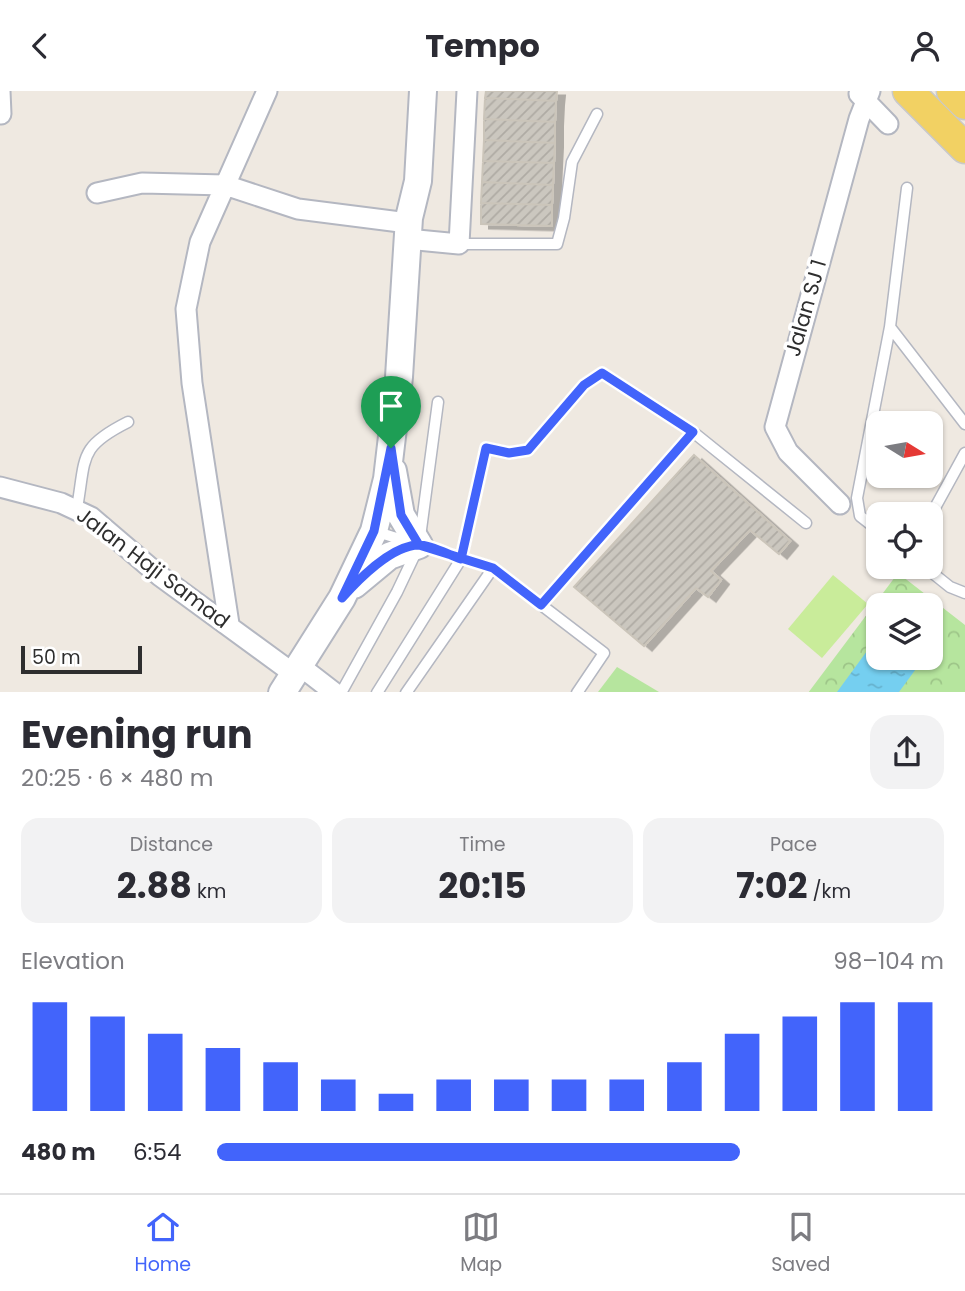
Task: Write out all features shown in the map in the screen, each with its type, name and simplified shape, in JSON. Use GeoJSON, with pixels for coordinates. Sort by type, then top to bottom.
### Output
{"type":"FeatureCollection","features":[{"type":"Feature","properties":{"kind":"main road"},"geometry":{"type":"LineString","coordinates":[[407,91],[401,181],[408,227]]}},
{"type":"Feature","properties":{"kind":"main road"},"geometry":{"type":"LineString","coordinates":[[292,678],[342,598],[374,531],[391,448],[399,377],[408,227],[418,181],[423,91]]}},
{"type":"Feature","properties":{"kind":"main road"},"geometry":{"type":"LineString","coordinates":[[908,91],[965,148]]}},
{"type":"Feature","properties":{"kind":"main road"},"geometry":{"type":"LineString","coordinates":[[952,91],[965,104]]}},
{"type":"Feature","properties":{"kind":"main road"},"geometry":{"type":"LineString","coordinates":[[342,598],[389,556],[419,545],[401,515],[391,448]]}},
{"type":"Feature","properties":{"kind":"street"},"geometry":{"type":"LineString","coordinates":[[0,91],[1,114]]}},
{"type":"Feature","properties":{"kind":"street"},"geometry":{"type":"LineString","coordinates":[[229,624],[192,383],[186,319],[190,281],[200,242],[267,91]]}},
{"type":"Feature","properties":{"kind":"street"},"geometry":{"type":"LineString","coordinates":[[97,193],[142,183],[225,185],[298,209],[408,227],[459,244],[467,91]]}},
{"type":"Feature","properties":{"kind":"street"},"geometry":{"type":"LineString","coordinates":[[866,93],[888,124]]}},
{"type":"Feature","properties":{"kind":"street","name":"Jalan SJ 1"},"geometry":{"type":"LineString","coordinates":[[840,504],[788,453],[775,427],[866,93]]}},
{"type":"Feature","properties":{"kind":"street","name":"Jalan Haji Samad"},"geometry":{"type":"LineString","coordinates":[[0,487],[77,508],[160,576],[229,624],[292,678],[335,692]]}},
{"type":"Feature","properties":{"kind":"lane"},"geometry":{"type":"LineString","coordinates":[[459,244],[557,244],[565,218],[572,162],[597,114]]}},
{"type":"Feature","properties":{"kind":"lane"},"geometry":{"type":"LineString","coordinates":[[866,521],[860,516],[857,498],[890,327],[907,188]]}},
{"type":"Feature","properties":{"kind":"lane"},"geometry":{"type":"LineString","coordinates":[[890,327],[965,424]]}},
{"type":"Feature","properties":{"kind":"lane"},"geometry":{"type":"LineString","coordinates":[[377,692],[461,559],[486,448],[509,453],[528,450],[584,385],[602,373],[693,432],[807,523]]}},
{"type":"Feature","properties":{"kind":"lane"},"geometry":{"type":"LineString","coordinates":[[341,692],[397,592],[419,545],[438,402]]}},
{"type":"Feature","properties":{"kind":"lane"},"geometry":{"type":"LineString","coordinates":[[77,508],[91,444],[101,435],[128,422]]}},
{"type":"Feature","properties":{"kind":"lane"},"geometry":{"type":"LineString","coordinates":[[541,605],[693,432]]}},
{"type":"Feature","properties":{"kind":"lane"},"geometry":{"type":"LineString","coordinates":[[938,502],[965,453]]}},
{"type":"Feature","properties":{"kind":"lane"},"geometry":{"type":"LineString","coordinates":[[374,531],[493,568],[604,653],[577,692]]}},
{"type":"Feature","properties":{"kind":"lane"},"geometry":{"type":"LineString","coordinates":[[406,692],[493,568]]}},
{"type":"Feature","properties":{"kind":"lane"},"geometry":{"type":"LineString","coordinates":[[940,579],[965,593]]}},
{"type":"Feature","properties":{"kind":"green space"},"geometry":{"type":"Polygon","coordinates":[[[833,575],[866,602],[866,606],[822,658],[788,629],[833,575]]]}},
{"type":"Feature","properties":{"kind":"green space"},"geometry":{"type":"Polygon","coordinates":[[[894,579],[906,579],[924,593],[883,593],[894,579]]]}},
{"type":"Feature","properties":{"kind":"green space"},"geometry":{"type":"Polygon","coordinates":[[[943,608],[965,625],[965,692],[809,692],[866,616],[866,670],[943,670],[943,608]]]}},
{"type":"Feature","properties":{"kind":"green space"},"geometry":{"type":"Polygon","coordinates":[[[617,667],[659,692],[598,692],[617,667]]]}},
{"type":"Feature","properties":{"kind":"water"},"geometry":{"type":"Polygon","coordinates":[[[866,652],[866,670],[915,670],[899,692],[837,692],[866,652]]]}},
{"type":"Feature","properties":{"kind":"building"},"geometry":{"type":"Polygon","coordinates":[[[486,91],[557,91],[556,101],[485,98],[486,91]]]}},
{"type":"Feature","properties":{"kind":"building"},"geometry":{"type":"Polygon","coordinates":[[[485,98],[556,101],[555,122],[484,119],[485,98]]]}},
{"type":"Feature","properties":{"kind":"building"},"geometry":{"type":"Polygon","coordinates":[[[484,119],[555,122],[555,143],[484,140],[484,119]]]}},
{"type":"Feature","properties":{"kind":"building"},"geometry":{"type":"Polygon","coordinates":[[[484,140],[555,143],[554,163],[483,161],[484,140]]]}},
{"type":"Feature","properties":{"kind":"building"},"geometry":{"type":"Polygon","coordinates":[[[483,161],[554,163],[553,185],[482,182],[483,161]]]}},
{"type":"Feature","properties":{"kind":"building"},"geometry":{"type":"Polygon","coordinates":[[[482,182],[553,185],[552,205],[481,203],[482,182]]]}},
{"type":"Feature","properties":{"kind":"building"},"geometry":{"type":"Polygon","coordinates":[[[481,203],[552,205],[552,226],[481,224],[481,203]]]}},
{"type":"Feature","properties":{"kind":"building"},"geometry":{"type":"Polygon","coordinates":[[[694,455],[790,541],[779,554],[750,530],[711,571],[721,580],[708,597],[696,588],[644,646],[574,587],[694,455]]]}},
{"type":"Feature","properties":{"kind":"route"},"geometry":{"type":"LineString","coordinates":[[391,448],[387,479],[374,531],[342,598],[374,567],[402,550],[419,545],[461,559],[486,448],[509,453],[528,450],[584,385],[602,373],[693,432],[541,605],[493,568],[461,559],[419,545],[401,515],[391,448]]}}]}
